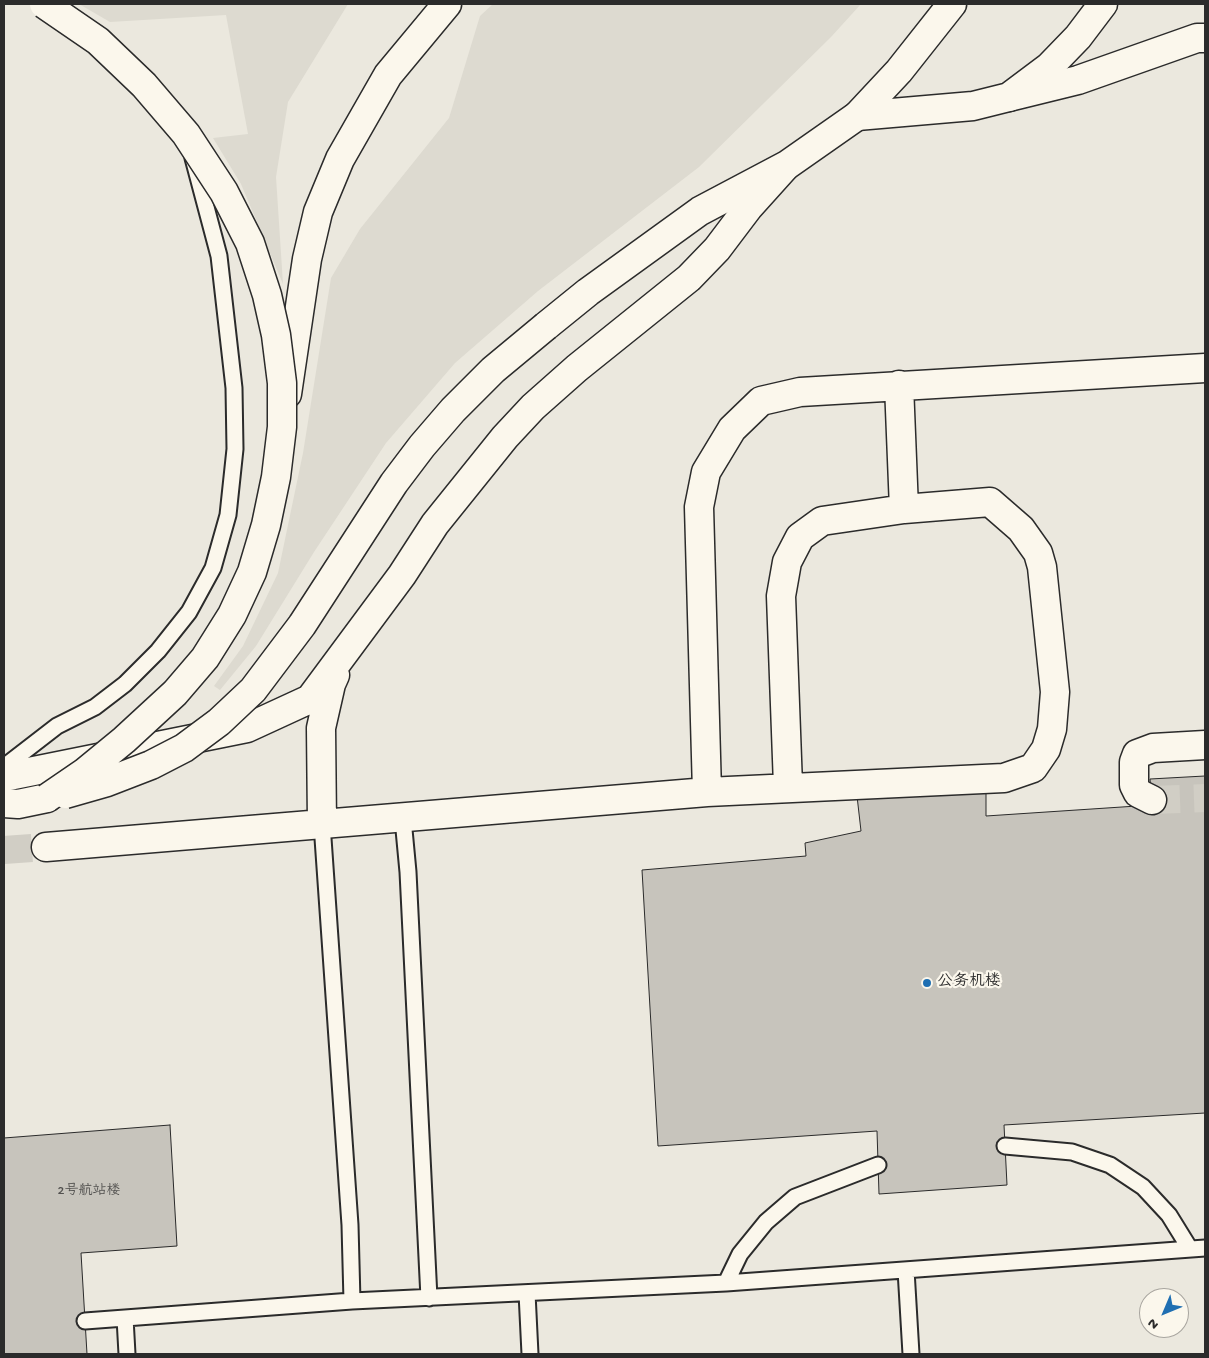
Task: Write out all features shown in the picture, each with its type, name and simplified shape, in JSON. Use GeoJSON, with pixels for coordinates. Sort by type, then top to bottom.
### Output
{"type":"FeatureCollection","features":[{"type":"Feature","properties":{"kind":"street"},"geometry":{"type":"LineString","coordinates":[[44,4],[98,42],[144,85],[186,134],[224,192],[250,243],[267,295],[276,335],[282,383],[282,427]]}},
{"type":"Feature","properties":{"kind":"street"},"geometry":{"type":"LineString","coordinates":[[46,798],[85,772],[124,740],[175,693],[209,651],[232,614],[252,572],[266,525],[276,477],[307,259],[318,212],[340,159],[388,75],[447,4]]}},
{"type":"Feature","properties":{"kind":"street"},"geometry":{"type":"LineString","coordinates":[[8,806],[107,782],[150,766],[184,748],[219,722],[253,690],[302,625],[394,483],[422,446],[453,410],[493,370],[588,292],[700,211],[787,165],[857,116],[899,71],[952,4]]}},
{"type":"Feature","properties":{"kind":"street"},"geometry":{"type":"LineString","coordinates":[[1009,97],[1049,67],[1078,37],[1103,4]]}},
{"type":"Feature","properties":{"kind":"street"},"geometry":{"type":"LineString","coordinates":[[857,116],[973,106],[1078,80],[1197,38],[1205,38]]}},
{"type":"Feature","properties":{"kind":"street"},"geometry":{"type":"LineString","coordinates":[[4,777],[247,728],[310,699],[347,652],[402,575],[435,524],[505,437],[533,407],[577,368],[689,278],[717,249],[748,208],[787,165]]}},
{"type":"Feature","properties":{"kind":"street"},"geometry":{"type":"LineString","coordinates":[[707,792],[699,507],[706,472],[732,429],[761,401],[800,392],[1205,368]]}},
{"type":"Feature","properties":{"kind":"street"},"geometry":{"type":"LineString","coordinates":[[899,385],[904,509]]}},
{"type":"Feature","properties":{"kind":"street"},"geometry":{"type":"LineString","coordinates":[[46,847],[788,786],[1004,778],[1033,768],[1046,749],[1052,729],[1054,692],[1042,567],[1038,553],[1021,529],[990,502],[904,509],[822,521],[800,538],[787,562],[781,596],[788,786]]}},
{"type":"Feature","properties":{"kind":"street"},"geometry":{"type":"LineString","coordinates":[[322,824],[321,728],[331,684],[347,652]]}},
{"type":"Feature","properties":{"kind":"street"},"geometry":{"type":"LineString","coordinates":[[1152,800],[1138,793],[1134,785],[1134,762],[1137,754],[1153,748],[1205,745]]}},
{"type":"Feature","properties":{"kind":"lane"},"geometry":{"type":"LineString","coordinates":[[4,767],[57,726],[95,707],[126,684],[158,651],[189,612],[213,568],[228,515],[235,450],[234,388],[228,319],[219,256],[186,134]]}},
{"type":"Feature","properties":{"kind":"lane"},"geometry":{"type":"LineString","coordinates":[[403,819],[408,872],[429,1298]]}},
{"type":"Feature","properties":{"kind":"lane"},"geometry":{"type":"LineString","coordinates":[[322,824],[350,1225],[352,1301]]}},
{"type":"Feature","properties":{"kind":"lane"},"geometry":{"type":"LineString","coordinates":[[1005,1146],[1072,1152],[1110,1165],[1143,1186],[1198,1249]]}},
{"type":"Feature","properties":{"kind":"lane"},"geometry":{"type":"LineString","coordinates":[[726,1283],[740,1254],[766,1222],[795,1197],[878,1165]]}},
{"type":"Feature","properties":{"kind":"lane"},"geometry":{"type":"LineString","coordinates":[[85,1321],[352,1301],[726,1283],[1198,1249]]}},
{"type":"Feature","properties":{"kind":"lane"},"geometry":{"type":"LineString","coordinates":[[906,1270],[911,1354]]}},
{"type":"Feature","properties":{"kind":"lane"},"geometry":{"type":"LineString","coordinates":[[527,1293],[530,1354]]}},
{"type":"Feature","properties":{"kind":"lane"},"geometry":{"type":"LineString","coordinates":[[125,1318],[127,1354]]}},
{"type":"Feature","properties":{"kind":"shaded area"},"geometry":{"type":"Polygon","coordinates":[[[4,4],[1205,4],[1205,1354],[4,1354],[4,4]]]}},
{"type":"Feature","properties":{"kind":"shaded area"},"geometry":{"type":"Polygon","coordinates":[[[79,4],[348,4],[288,102],[276,177],[283,284],[241,184],[213,138],[248,134],[226,15],[110,22],[79,4]]]}},
{"type":"Feature","properties":{"kind":"shaded area"},"geometry":{"type":"Polygon","coordinates":[[[493,4],[861,4],[831,37],[699,167],[538,291],[455,363],[386,443],[314,552],[256,646],[220,690],[214,686],[243,646],[278,573],[303,453],[331,278],[360,229],[449,118],[480,16],[493,4]]]}},
{"type":"Feature","properties":{"kind":"building","name":"公务机楼"},"geometry":{"type":"Polygon","coordinates":[[[1205,776],[1205,1113],[1004,1125],[1007,1185],[879,1194],[877,1131],[658,1146],[642,870],[806,856],[805,843],[861,831],[857,796],[986,789],[986,816],[1152,805],[1150,779],[1205,776]]]}},
{"type":"Feature","properties":{"kind":"building"},"geometry":{"type":"Polygon","coordinates":[[[46,847],[4,851],[4,848],[46,847]]]}},
{"type":"Feature","properties":{"kind":"building"},"geometry":{"type":"Polygon","coordinates":[[[170,1125],[177,1246],[81,1253],[87,1354],[4,1354],[4,1138],[170,1125]]]}},
{"type":"Feature","properties":{"kind":"tunnel"},"geometry":{"type":"LineString","coordinates":[[1152,800],[1205,798]]}},
{"type":"Feature","properties":{"kind":"tunnel"},"geometry":{"type":"LineString","coordinates":[[4,850],[46,847]]}},
{"type":"Feature","properties":{"kind":"place","name":"公务机楼"},"geometry":{"type":"Point","coordinates":[927,983]}}]}
